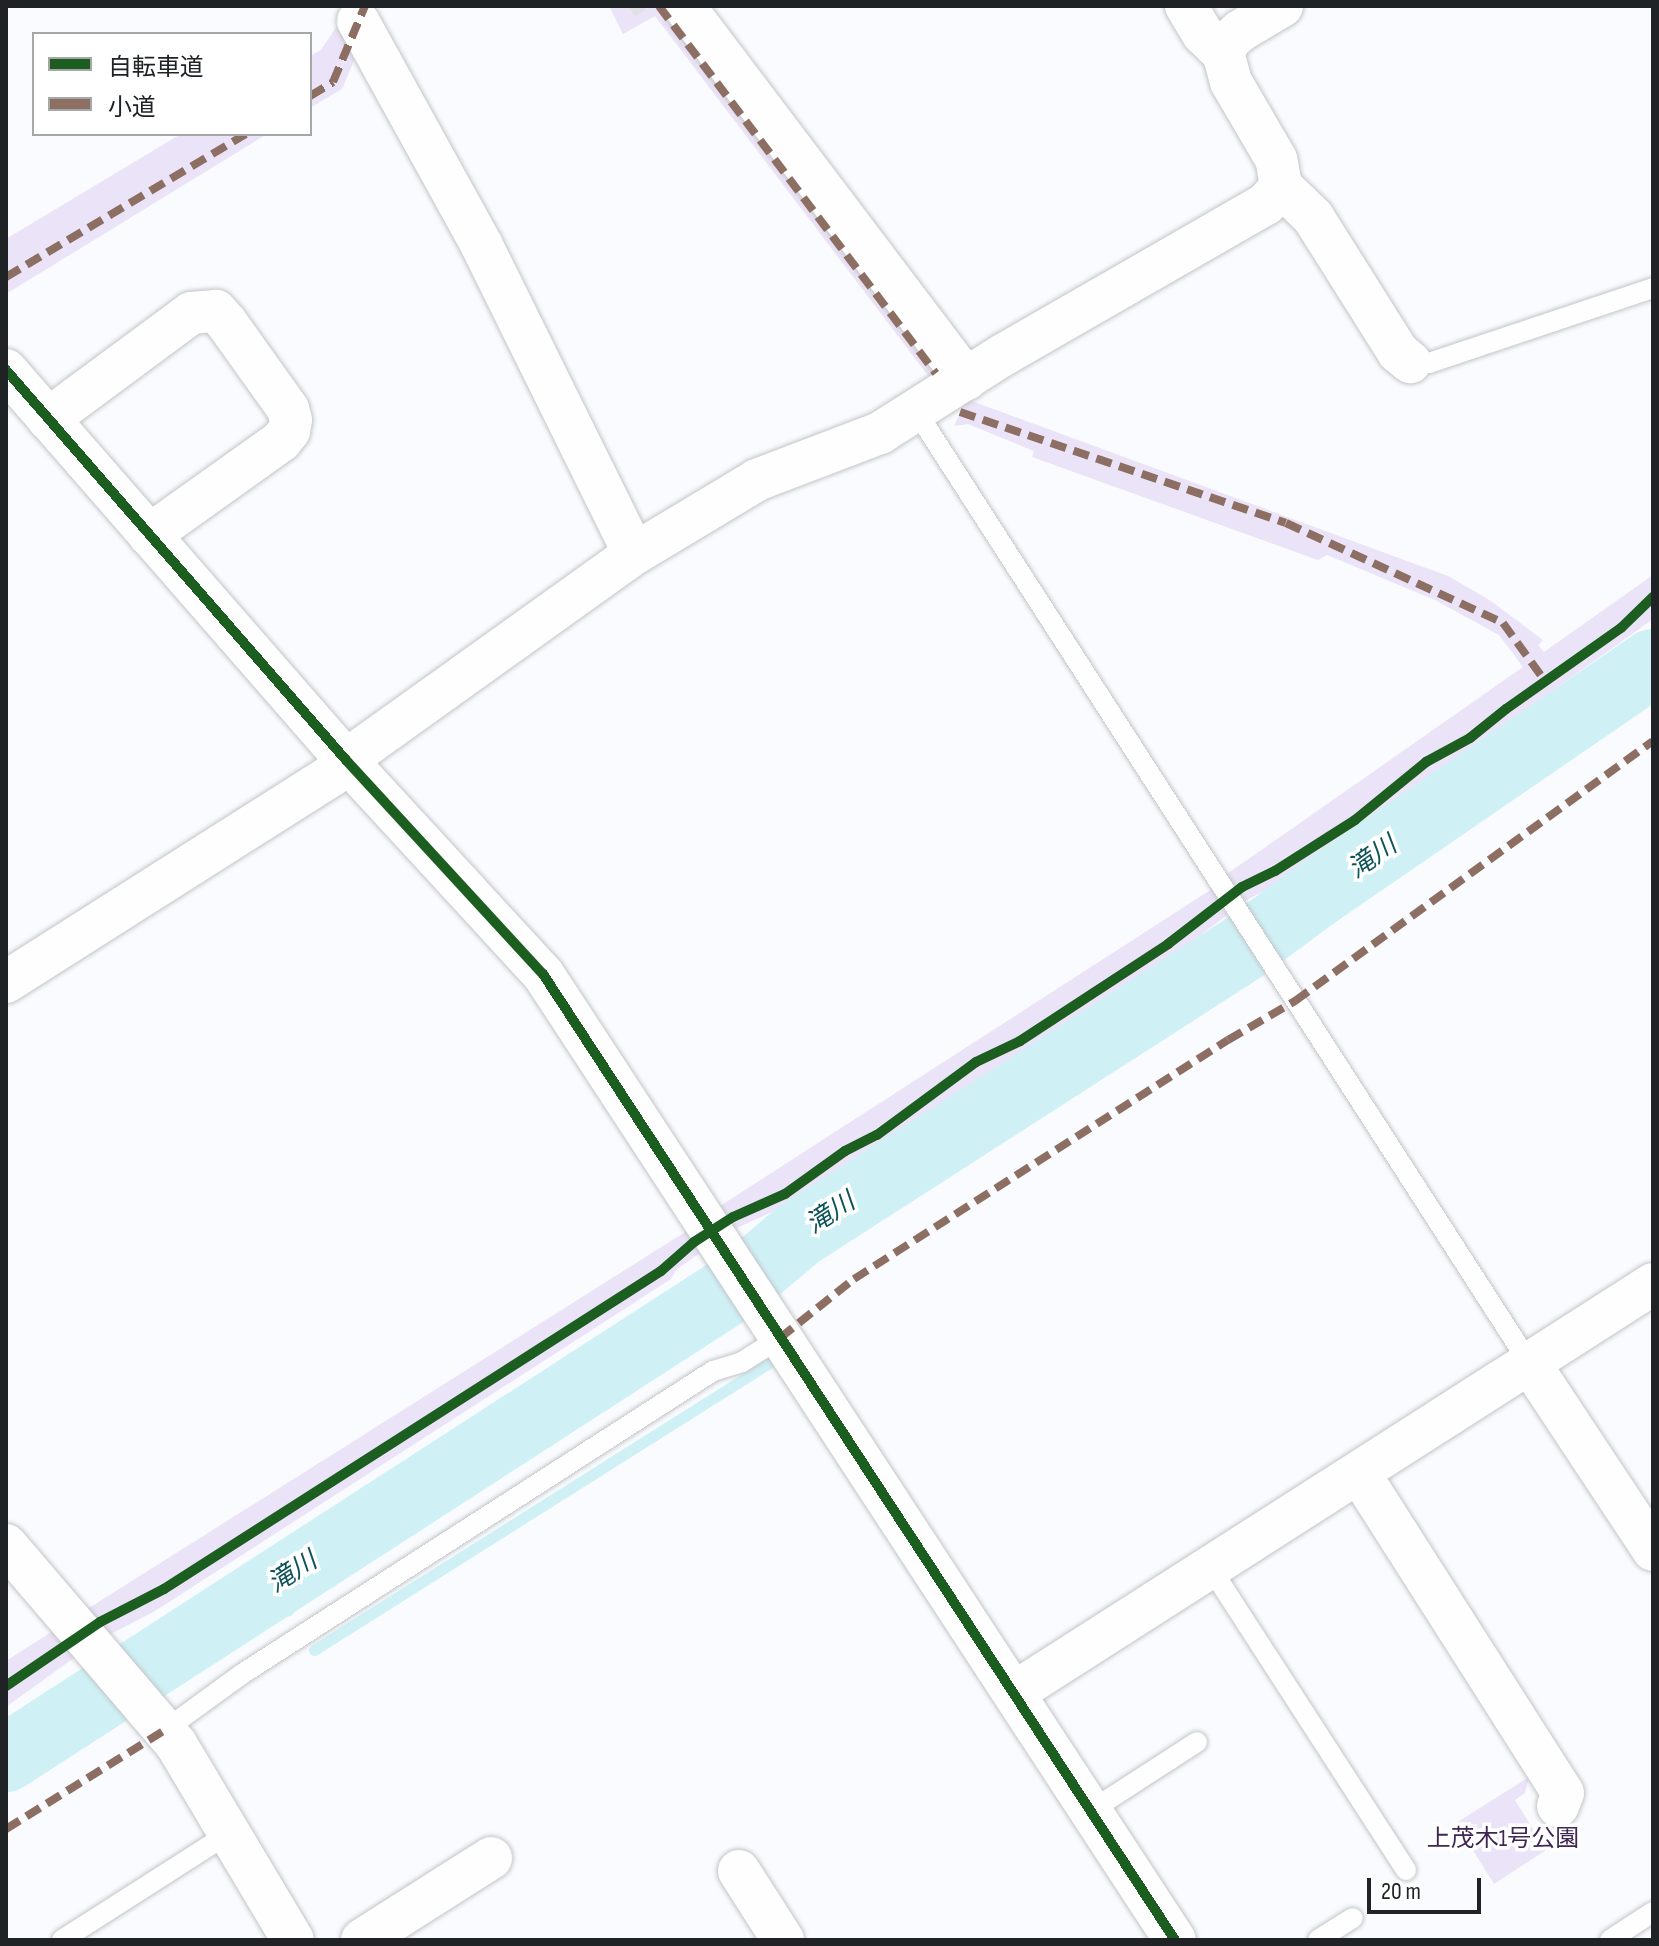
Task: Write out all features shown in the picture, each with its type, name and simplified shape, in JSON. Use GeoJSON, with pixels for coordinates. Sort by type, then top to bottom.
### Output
{"type":"FeatureCollection","features":[{"type":"Feature","properties":{"kind":"street"},"geometry":{"type":"LineString","coordinates":[[684,6],[966,379]]}},
{"type":"Feature","properties":{"kind":"street"},"geometry":{"type":"LineString","coordinates":[[1186,6],[1203,34],[1223,53],[1231,82],[1276,159],[1281,186],[1313,217],[1398,352],[1410,362]]}},
{"type":"Feature","properties":{"kind":"street"},"geometry":{"type":"LineString","coordinates":[[1223,53],[1230,40],[1240,31],[1282,6]]}},
{"type":"Feature","properties":{"kind":"street"},"geometry":{"type":"LineString","coordinates":[[358,21],[482,246],[634,554]]}},
{"type":"Feature","properties":{"kind":"street"},"geometry":{"type":"LineString","coordinates":[[6,982],[331,776],[346,760],[634,554],[757,480],[880,433],[966,379],[1266,204],[1281,186]]}},
{"type":"Feature","properties":{"kind":"street"},"geometry":{"type":"LineString","coordinates":[[48,419],[191,313],[216,311],[226,322],[288,409],[291,420],[289,431],[281,441],[149,535]]}},
{"type":"Feature","properties":{"kind":"street"},"geometry":{"type":"LineString","coordinates":[[6,370],[346,760],[543,974],[1175,1940]]}},
{"type":"Feature","properties":{"kind":"street"},"geometry":{"type":"LineString","coordinates":[[1015,1692],[1653,1284]]}},
{"type":"Feature","properties":{"kind":"street"},"geometry":{"type":"LineString","coordinates":[[1530,1364],[1653,1550]]}},
{"type":"Feature","properties":{"kind":"street"},"geometry":{"type":"LineString","coordinates":[[1359,1473],[1563,1793],[1558,1806]]}},
{"type":"Feature","properties":{"kind":"street"},"geometry":{"type":"LineString","coordinates":[[6,1545],[160,1724],[293,1940]]}},
{"type":"Feature","properties":{"kind":"street"},"geometry":{"type":"LineString","coordinates":[[362,1940],[491,1858]]}},
{"type":"Feature","properties":{"kind":"street"},"geometry":{"type":"LineString","coordinates":[[739,1871],[783,1940]]}},
{"type":"Feature","properties":{"kind":"lane"},"geometry":{"type":"LineString","coordinates":[[1410,362],[1429,363],[1653,288]]}},
{"type":"Feature","properties":{"kind":"lane"},"geometry":{"type":"LineString","coordinates":[[916,411],[1530,1364]]}},
{"type":"Feature","properties":{"kind":"lane"},"geometry":{"type":"LineString","coordinates":[[160,1724],[713,1371],[742,1362],[776,1331]]}},
{"type":"Feature","properties":{"kind":"lane"},"geometry":{"type":"LineString","coordinates":[[1210,1567],[1406,1870]]}},
{"type":"Feature","properties":{"kind":"lane"},"geometry":{"type":"LineString","coordinates":[[1092,1810],[1197,1742]]}},
{"type":"Feature","properties":{"kind":"lane"},"geometry":{"type":"LineString","coordinates":[[62,1940],[228,1834]]}},
{"type":"Feature","properties":{"kind":"lane"},"geometry":{"type":"LineString","coordinates":[[1610,1940],[1653,1912]]}},
{"type":"Feature","properties":{"kind":"lane"},"geometry":{"type":"LineString","coordinates":[[1318,1940],[1353,1918]]}},
{"type":"Feature","properties":{"kind":"green space"},"geometry":{"type":"Polygon","coordinates":[[[350,6],[377,6],[342,89],[312,107],[312,55],[321,50],[350,6]]]}},
{"type":"Feature","properties":{"kind":"green space"},"geometry":{"type":"Polygon","coordinates":[[[609,6],[669,6],[944,367],[929,377],[655,16],[623,34],[609,6]]]}},
{"type":"Feature","properties":{"kind":"green space"},"geometry":{"type":"Polygon","coordinates":[[[178,136],[264,136],[6,294],[6,239],[178,136]]]}},
{"type":"Feature","properties":{"kind":"green space"},"geometry":{"type":"Polygon","coordinates":[[[966,399],[1448,576],[1491,601],[1543,640],[1538,645],[1544,652],[1653,575],[1653,619],[1296,874],[1245,901],[1227,874],[1523,667],[1499,635],[1435,600],[1327,555],[1318,560],[1032,457],[1034,451],[968,424],[954,426],[966,399]]]}},
{"type":"Feature","properties":{"kind":"green space"},"geometry":{"type":"Polygon","coordinates":[[[1212,889],[1227,915],[1180,951],[779,1209],[732,1230],[717,1208],[1212,889]]]}},
{"type":"Feature","properties":{"kind":"green space"},"geometry":{"type":"Polygon","coordinates":[[[690,1229],[704,1250],[676,1270],[671,1279],[155,1611],[105,1637],[81,1613],[690,1229]]]}},
{"type":"Feature","properties":{"kind":"green space"},"geometry":{"type":"Polygon","coordinates":[[[59,1627],[82,1652],[6,1707],[6,1661],[59,1627]]]}},
{"type":"Feature","properties":{"kind":"green space","name":"上茂木1号公園"},"geometry":{"type":"Polygon","coordinates":[[[1529,1777],[1525,1793],[1515,1800],[1546,1850],[1494,1884],[1456,1823],[1529,1777]]]}},
{"type":"Feature","properties":{"kind":"building"},"geometry":{"type":"Polygon","coordinates":[[[628,6],[643,6],[646,10],[635,16],[628,6]]]}},
{"type":"Feature","properties":{"kind":"waterway","name":"滝川"},"geometry":{"type":"LineString","coordinates":[[6,1758],[738,1285],[799,1234],[1242,949],[1318,893],[1653,663]]}},
{"type":"Feature","properties":{"kind":"waterway"},"geometry":{"type":"LineString","coordinates":[[314,1650],[769,1363]]}},
{"type":"Feature","properties":{"kind":"waterway"},"geometry":{"type":"LineString","coordinates":[[269,1586],[288,1610]]}},
{"type":"Feature","properties":{"kind":"marked path"},"geometry":{"type":"LineString","coordinates":[[312,95],[333,82],[365,6]]}},
{"type":"Feature","properties":{"kind":"marked path"},"geometry":{"type":"LineString","coordinates":[[659,6],[936,373]]}},
{"type":"Feature","properties":{"kind":"marked path"},"geometry":{"type":"LineString","coordinates":[[6,277],[243,136]]}},
{"type":"Feature","properties":{"kind":"marked path"},"geometry":{"type":"LineString","coordinates":[[960,412],[1286,523],[1503,623],[1545,681]]}},
{"type":"Feature","properties":{"kind":"marked path"},"geometry":{"type":"LineString","coordinates":[[780,1338],[854,1279],[1228,1040],[1295,1001],[1653,741]]}},
{"type":"Feature","properties":{"kind":"marked path"},"geometry":{"type":"LineString","coordinates":[[6,1829],[165,1730]]}},
{"type":"Feature","properties":{"kind":"cycle path"},"geometry":{"type":"LineString","coordinates":[[6,370],[346,760],[543,974],[1175,1940]]}},
{"type":"Feature","properties":{"kind":"cycle path"},"geometry":{"type":"LineString","coordinates":[[6,1686],[100,1622],[164,1589],[661,1271],[694,1242],[733,1217],[785,1194],[845,1151],[877,1135],[976,1062],[1020,1041],[1168,944],[1242,887],[1275,871],[1355,820],[1426,762],[1470,738],[1621,628],[1653,597]]}}]}
